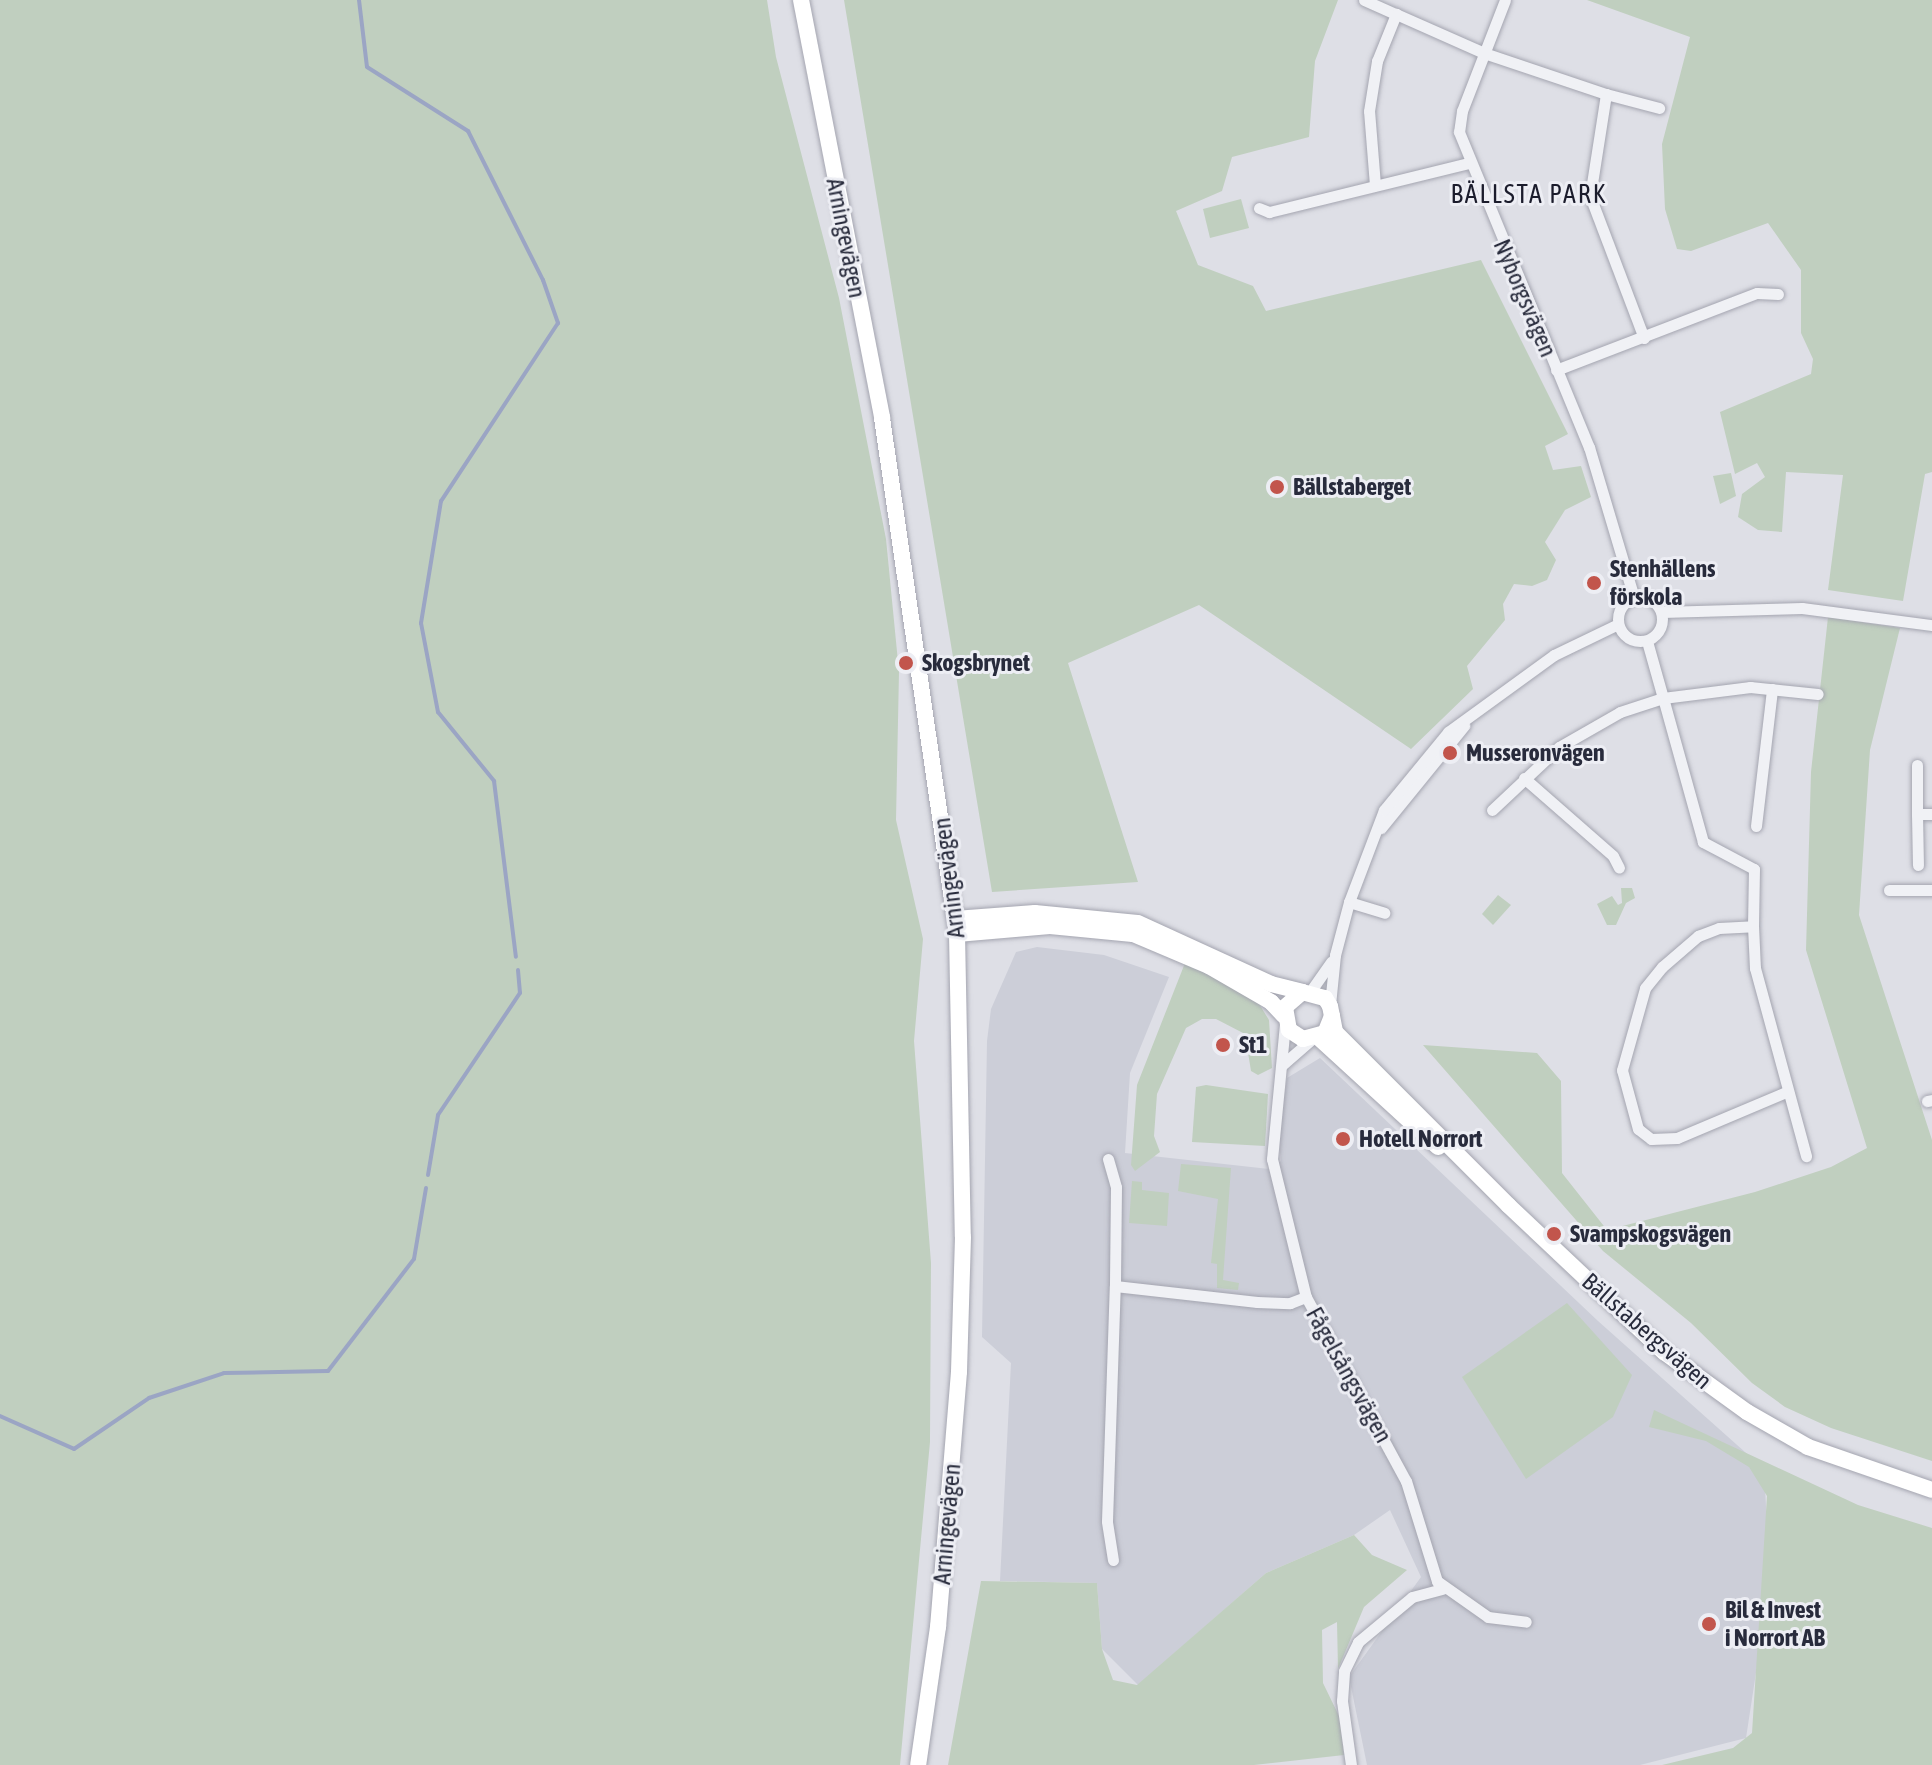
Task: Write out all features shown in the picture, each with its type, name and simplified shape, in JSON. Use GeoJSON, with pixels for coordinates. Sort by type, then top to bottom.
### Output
{"type":"FeatureCollection","features":[{"type":"Feature","properties":{"kind":"main road","name":"Arningevägen"},"geometry":{"type":"LineString","coordinates":[[801,0],[882,418],[956,926],[963,1237],[959,1372],[938,1627],[918,1765]]}},
{"type":"Feature","properties":{"kind":"main road"},"geometry":{"type":"LineString","coordinates":[[956,926],[1094,927],[1170,941],[1271,984],[1306,992],[1331,1011],[1314,1038],[1295,1036],[1271,1002],[1212,960]]}},
{"type":"Feature","properties":{"kind":"main road"},"geometry":{"type":"LineString","coordinates":[[1285,1020],[1289,1000],[1306,992]]}},
{"type":"Feature","properties":{"kind":"main road","name":"Bällstabergsvägen"},"geometry":{"type":"LineString","coordinates":[[1331,1011],[1335,1032],[1509,1206],[1664,1352],[1808,1447],[1932,1490]]}},
{"type":"Feature","properties":{"kind":"main road","name":"Bällstabergsvägen"},"geometry":{"type":"LineString","coordinates":[[1314,1038],[1509,1206]]}},
{"type":"Feature","properties":{"kind":"street"},"geometry":{"type":"LineString","coordinates":[[1364,0],[1484,53],[1606,94],[1659,108]]}},
{"type":"Feature","properties":{"kind":"street","name":"Nyborgsvägen"},"geometry":{"type":"LineString","coordinates":[[1505,0],[1460,122],[1468,163],[1599,474],[1634,598]]}},
{"type":"Feature","properties":{"kind":"street"},"geometry":{"type":"LineString","coordinates":[[1375,185],[1369,111],[1377,61],[1396,14]]}},
{"type":"Feature","properties":{"kind":"street"},"geometry":{"type":"LineString","coordinates":[[1606,94],[1590,196],[1644,338]]}},
{"type":"Feature","properties":{"kind":"street"},"geometry":{"type":"LineString","coordinates":[[1259,208],[1269,212],[1468,163]]}},
{"type":"Feature","properties":{"kind":"street"},"geometry":{"type":"LineString","coordinates":[[1556,370],[1757,293],[1778,294]]}},
{"type":"Feature","properties":{"kind":"street"},"geometry":{"type":"LineString","coordinates":[[1634,598],[1651,599],[1662,612],[1660,630],[1647,641],[1628,638],[1618,624],[1621,607],[1634,598]]}},
{"type":"Feature","properties":{"kind":"street"},"geometry":{"type":"LineString","coordinates":[[1662,612],[1802,608],[1932,625]]}},
{"type":"Feature","properties":{"kind":"street"},"geometry":{"type":"LineString","coordinates":[[1331,1011],[1335,955],[1349,902],[1384,810],[1448,732],[1554,655],[1618,624]]}},
{"type":"Feature","properties":{"kind":"street"},"geometry":{"type":"LineString","coordinates":[[1647,641],[1703,842],[1754,869],[1755,968],[1786,1092],[1806,1156]]}},
{"type":"Feature","properties":{"kind":"street"},"geometry":{"type":"LineString","coordinates":[[1756,826],[1772,689]]}},
{"type":"Feature","properties":{"kind":"street"},"geometry":{"type":"LineString","coordinates":[[1492,810],[1524,778],[1589,729],[1663,698],[1772,689],[1818,694]]}},
{"type":"Feature","properties":{"kind":"street"},"geometry":{"type":"LineString","coordinates":[[1917,765],[1918,865]]}},
{"type":"Feature","properties":{"kind":"street"},"geometry":{"type":"LineString","coordinates":[[1524,778],[1613,856],[1619,868]]}},
{"type":"Feature","properties":{"kind":"street"},"geometry":{"type":"LineString","coordinates":[[1917,814],[1932,814]]}},
{"type":"Feature","properties":{"kind":"street"},"geometry":{"type":"LineString","coordinates":[[1889,890],[1932,890]]}},
{"type":"Feature","properties":{"kind":"street"},"geometry":{"type":"LineString","coordinates":[[1349,902],[1384,913]]}},
{"type":"Feature","properties":{"kind":"street"},"geometry":{"type":"LineString","coordinates":[[1753,926],[1719,928],[1698,936],[1662,967],[1645,988],[1622,1070],[1638,1129],[1651,1139],[1677,1138],[1786,1092]]}},
{"type":"Feature","properties":{"kind":"street"},"geometry":{"type":"LineString","coordinates":[[1306,992],[1335,955]]}},
{"type":"Feature","properties":{"kind":"street","name":"Fågelsångsvägen"},"geometry":{"type":"LineString","coordinates":[[1285,1020],[1272,1159],[1306,1297],[1406,1481],[1442,1589]]}},
{"type":"Feature","properties":{"kind":"street"},"geometry":{"type":"LineString","coordinates":[[1282,1065],[1314,1038]]}},
{"type":"Feature","properties":{"kind":"street"},"geometry":{"type":"LineString","coordinates":[[1108,1159],[1116,1187],[1107,1521],[1113,1560]]}},
{"type":"Feature","properties":{"kind":"street"},"geometry":{"type":"LineString","coordinates":[[1115,1286],[1257,1302],[1290,1303],[1306,1297]]}},
{"type":"Feature","properties":{"kind":"street"},"geometry":{"type":"LineString","coordinates":[[1351,1765],[1342,1701],[1344,1671],[1358,1642],[1412,1597],[1442,1589],[1488,1617],[1526,1622]]}},
{"type":"Feature","properties":{"kind":"shaded area"},"geometry":{"type":"Polygon","coordinates":[[[1037,947],[1104,955],[1169,977],[1130,1073],[1125,1153],[1269,1169],[1281,1161],[1278,1135],[1287,1078],[1320,1058],[1598,1321],[1764,1469],[1770,1581],[1746,1738],[1640,1765],[1367,1765],[1349,1677],[1421,1577],[1390,1510],[1354,1535],[1266,1573],[1138,1685],[1102,1649],[1097,1583],[1000,1581],[1011,1363],[982,1337],[987,1041],[991,1009],[1016,952],[1037,947]]]}},
{"type":"Feature","properties":{"kind":"green space"},"geometry":{"type":"Polygon","coordinates":[[[0,0],[767,0],[776,57],[839,298],[886,539],[899,672],[896,820],[923,939],[914,1041],[931,1263],[930,1442],[900,1765],[0,1765],[0,0]]]}},
{"type":"Feature","properties":{"kind":"green space"},"geometry":{"type":"Polygon","coordinates":[[[844,0],[1338,0],[1315,61],[1309,137],[1232,157],[1222,191],[1176,211],[1198,265],[1253,286],[1266,311],[1481,260],[1568,434],[1545,446],[1553,470],[1581,466],[1591,497],[1565,510],[1545,542],[1556,560],[1547,580],[1532,586],[1514,584],[1503,604],[1505,620],[1467,666],[1473,689],[1411,749],[1199,605],[1068,663],[1138,882],[992,892],[844,0]]]}},
{"type":"Feature","properties":{"kind":"green space"},"geometry":{"type":"Polygon","coordinates":[[[1587,0],[1932,0],[1932,472],[1925,474],[1903,601],[1828,590],[1843,475],[1786,472],[1782,532],[1758,530],[1738,517],[1742,494],[1765,477],[1757,463],[1735,474],[1720,412],[1811,374],[1813,359],[1801,333],[1801,270],[1768,223],[1691,251],[1677,249],[1665,209],[1662,144],[1690,37],[1587,0]]]}},
{"type":"Feature","properties":{"kind":"green space"},"geometry":{"type":"Polygon","coordinates":[[[1241,199],[1249,228],[1210,238],[1203,209],[1241,199]]]}},
{"type":"Feature","properties":{"kind":"green space"},"geometry":{"type":"Polygon","coordinates":[[[1731,473],[1736,496],[1720,504],[1713,476],[1731,473]]]}},
{"type":"Feature","properties":{"kind":"green space"},"geometry":{"type":"Polygon","coordinates":[[[1828,617],[1900,628],[1870,750],[1859,915],[1932,1140],[1932,1461],[1831,1428],[1785,1407],[1752,1383],[1691,1323],[1603,1251],[1423,1045],[1537,1053],[1561,1081],[1562,1173],[1607,1230],[1755,1192],[1831,1167],[1867,1148],[1806,950],[1811,772],[1828,617]]]}},
{"type":"Feature","properties":{"kind":"green space"},"geometry":{"type":"Polygon","coordinates":[[[1621,888],[1632,888],[1635,898],[1626,903],[1616,925],[1607,925],[1597,904],[1612,896],[1618,905],[1622,903],[1621,888]]]}},
{"type":"Feature","properties":{"kind":"green space"},"geometry":{"type":"Polygon","coordinates":[[[1498,895],[1511,905],[1493,925],[1482,914],[1498,895]]]}},
{"type":"Feature","properties":{"kind":"green space"},"geometry":{"type":"Polygon","coordinates":[[[1185,963],[1256,999],[1269,1020],[1272,1068],[1258,1075],[1251,1071],[1245,1034],[1216,1019],[1202,1019],[1186,1028],[1157,1094],[1154,1136],[1160,1152],[1135,1171],[1131,1165],[1137,1085],[1185,963]]]}},
{"type":"Feature","properties":{"kind":"green space"},"geometry":{"type":"Polygon","coordinates":[[[1206,1085],[1268,1094],[1265,1146],[1192,1142],[1196,1087],[1206,1085]]]}},
{"type":"Feature","properties":{"kind":"green space"},"geometry":{"type":"Polygon","coordinates":[[[1181,1164],[1231,1168],[1223,1280],[1239,1283],[1238,1290],[1217,1288],[1217,1264],[1211,1263],[1218,1199],[1178,1191],[1181,1164]]]}},
{"type":"Feature","properties":{"kind":"green space"},"geometry":{"type":"Polygon","coordinates":[[[1132,1181],[1142,1182],[1142,1190],[1169,1193],[1167,1226],[1129,1223],[1132,1181]]]}},
{"type":"Feature","properties":{"kind":"green space"},"geometry":{"type":"Polygon","coordinates":[[[1567,1303],[1632,1375],[1613,1417],[1526,1479],[1462,1377],[1567,1303]]]}},
{"type":"Feature","properties":{"kind":"green space"},"geometry":{"type":"Polygon","coordinates":[[[1654,1410],[1858,1505],[1932,1528],[1932,1765],[1662,1765],[1733,1748],[1752,1733],[1767,1496],[1749,1467],[1706,1441],[1649,1427],[1654,1410]]]}},
{"type":"Feature","properties":{"kind":"green space"},"geometry":{"type":"Polygon","coordinates":[[[1354,1535],[1372,1555],[1407,1570],[1364,1607],[1338,1669],[1337,1622],[1322,1630],[1323,1683],[1339,1716],[1344,1755],[1254,1765],[948,1765],[981,1581],[1097,1583],[1102,1649],[1113,1680],[1137,1685],[1266,1573],[1354,1535]]]}},
{"type":"Feature","properties":{"kind":"waterway"},"geometry":{"type":"LineString","coordinates":[[359,0],[367,67],[468,131],[543,280],[558,323],[441,501],[421,623],[438,712],[494,781],[516,957]]}},
{"type":"Feature","properties":{"kind":"waterway"},"geometry":{"type":"LineString","coordinates":[[428,1175],[438,1115],[520,993],[518,970]]}},
{"type":"Feature","properties":{"kind":"waterway"},"geometry":{"type":"LineString","coordinates":[[0,1416],[74,1449],[149,1398],[224,1373],[328,1371],[414,1259],[426,1188]]}},
{"type":"Feature","properties":{"kind":"place","name":"Bällstaberget"},"geometry":{"type":"Point","coordinates":[1277,487]}},
{"type":"Feature","properties":{"kind":"place","name":"Stenhällens förskola"},"geometry":{"type":"Point","coordinates":[1594,583]}},
{"type":"Feature","properties":{"kind":"place","name":"Skogsbrynet"},"geometry":{"type":"Point","coordinates":[906,663]}},
{"type":"Feature","properties":{"kind":"place","name":"Musseronvägen"},"geometry":{"type":"Point","coordinates":[1450,753]}},
{"type":"Feature","properties":{"kind":"place","name":"St1"},"geometry":{"type":"Point","coordinates":[1223,1045]}},
{"type":"Feature","properties":{"kind":"place","name":"Hotell Norrort"},"geometry":{"type":"Point","coordinates":[1343,1139]}},
{"type":"Feature","properties":{"kind":"place","name":"Svampskogsvägen"},"geometry":{"type":"Point","coordinates":[1554,1234]}},
{"type":"Feature","properties":{"kind":"place","name":"Bil & Invest i Norrort AB"},"geometry":{"type":"Point","coordinates":[1709,1624]}},
{"type":"Feature","properties":{"kind":"district","name":"BÄLLSTA PARK"},"geometry":{"type":"Point","coordinates":[1529,195]}}]}
